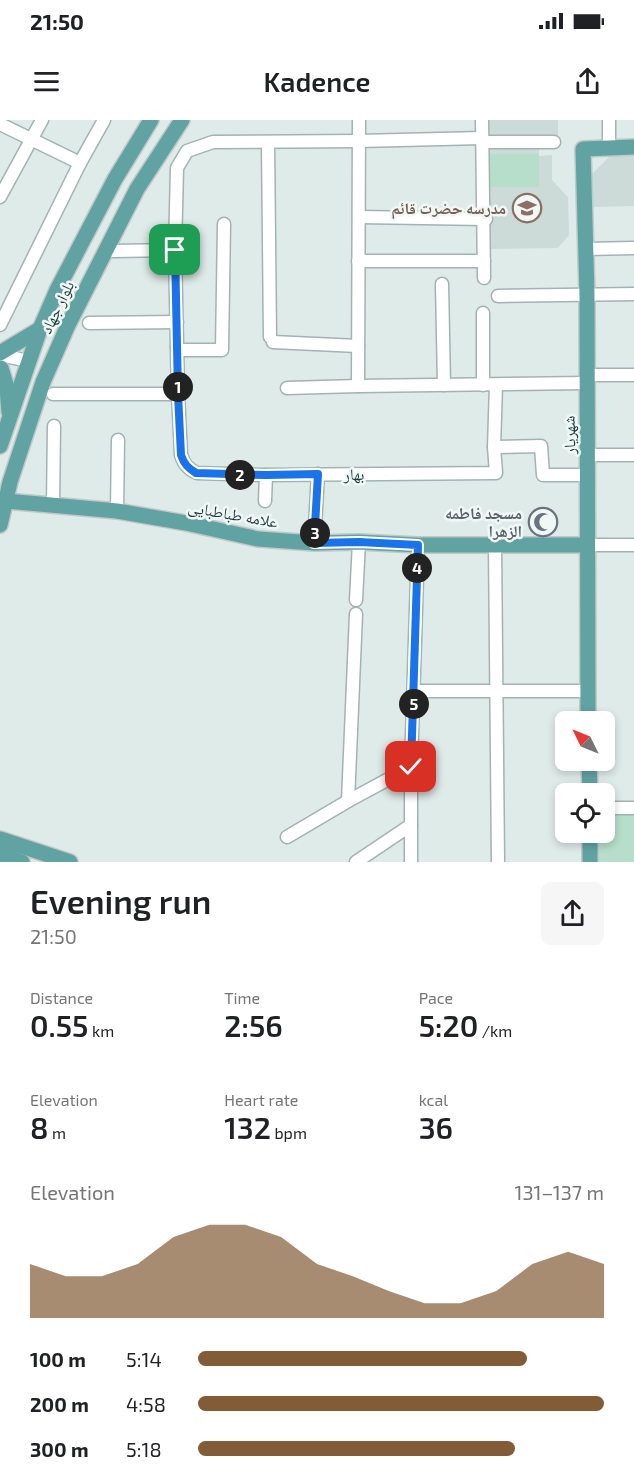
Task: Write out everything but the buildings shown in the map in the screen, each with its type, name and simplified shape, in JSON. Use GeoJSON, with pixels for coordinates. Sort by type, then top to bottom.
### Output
{"type":"FeatureCollection","features":[{"type":"Feature","properties":{"kind":"main road","name":"بلوار جهاد"},"geometry":{"type":"LineString","coordinates":[[0,446],[40,329],[57,290],[115,179],[151,120]]}},
{"type":"Feature","properties":{"kind":"main road","name":"بلوار جهاد"},"geometry":{"type":"LineString","coordinates":[[0,525],[10,482],[48,388],[49,367],[137,189],[182,120]]}},
{"type":"Feature","properties":{"kind":"main road"},"geometry":{"type":"LineString","coordinates":[[609,148],[634,147]]}},
{"type":"Feature","properties":{"kind":"main road","name":"شهریار"},"geometry":{"type":"LineString","coordinates":[[588,711],[587,295],[583,149],[609,148]]}},
{"type":"Feature","properties":{"kind":"main road"},"geometry":{"type":"LineString","coordinates":[[0,354],[40,329]]}},
{"type":"Feature","properties":{"kind":"main road"},"geometry":{"type":"LineString","coordinates":[[26,368],[49,367]]}},
{"type":"Feature","properties":{"kind":"main road"},"geometry":{"type":"LineString","coordinates":[[0,368],[7,388],[10,417]]}},
{"type":"Feature","properties":{"kind":"main road"},"geometry":{"type":"LineString","coordinates":[[26,368],[48,388]]}},
{"type":"Feature","properties":{"kind":"main road","name":"علامه طباطبایی"},"geometry":{"type":"LineString","coordinates":[[6,501],[117,511],[258,539],[314,543],[359,542],[418,545],[587,545]]}},
{"type":"Feature","properties":{"kind":"main road"},"geometry":{"type":"LineString","coordinates":[[0,839],[70,862]]}},
{"type":"Feature","properties":{"kind":"main road"},"geometry":{"type":"LineString","coordinates":[[590,843],[590,862]]}},
{"type":"Feature","properties":{"kind":"main road"},"geometry":{"type":"LineString","coordinates":[[0,854],[22,862]]}},
{"type":"Feature","properties":{"kind":"street"},"geometry":{"type":"LineString","coordinates":[[0,197],[42,120]]}},
{"type":"Feature","properties":{"kind":"street"},"geometry":{"type":"LineString","coordinates":[[0,326],[80,163],[104,120]]}},
{"type":"Feature","properties":{"kind":"street"},"geometry":{"type":"LineString","coordinates":[[358,120],[358,386]]}},
{"type":"Feature","properties":{"kind":"street"},"geometry":{"type":"LineString","coordinates":[[482,120],[484,278]]}},
{"type":"Feature","properties":{"kind":"street"},"geometry":{"type":"LineString","coordinates":[[609,120],[609,148]]}},
{"type":"Feature","properties":{"kind":"street"},"geometry":{"type":"LineString","coordinates":[[0,124],[80,163]]}},
{"type":"Feature","properties":{"kind":"street","name":"بهار"},"geometry":{"type":"LineString","coordinates":[[483,313],[496,472],[266,475],[196,473],[183,462],[181,455],[175,250],[177,168],[187,151],[213,142],[482,140],[554,142]]}},
{"type":"Feature","properties":{"kind":"street"},"geometry":{"type":"LineString","coordinates":[[267,142],[272,340],[358,346]]}},
{"type":"Feature","properties":{"kind":"street"},"geometry":{"type":"LineString","coordinates":[[359,218],[485,219]]}},
{"type":"Feature","properties":{"kind":"street"},"geometry":{"type":"LineString","coordinates":[[177,347],[179,350],[222,350],[224,224]]}},
{"type":"Feature","properties":{"kind":"street"},"geometry":{"type":"LineString","coordinates":[[586,249],[634,248]]}},
{"type":"Feature","properties":{"kind":"street"},"geometry":{"type":"LineString","coordinates":[[114,251],[175,250]]}},
{"type":"Feature","properties":{"kind":"street"},"geometry":{"type":"LineString","coordinates":[[358,261],[484,261]]}},
{"type":"Feature","properties":{"kind":"street"},"geometry":{"type":"LineString","coordinates":[[442,284],[444,385]]}},
{"type":"Feature","properties":{"kind":"street"},"geometry":{"type":"LineString","coordinates":[[498,296],[634,294]]}},
{"type":"Feature","properties":{"kind":"street"},"geometry":{"type":"LineString","coordinates":[[89,323],[177,322]]}},
{"type":"Feature","properties":{"kind":"street"},"geometry":{"type":"LineString","coordinates":[[0,354],[26,368]]}},
{"type":"Feature","properties":{"kind":"street"},"geometry":{"type":"LineString","coordinates":[[0,368],[26,368]]}},
{"type":"Feature","properties":{"kind":"street"},"geometry":{"type":"LineString","coordinates":[[287,388],[490,385],[634,375]]}},
{"type":"Feature","properties":{"kind":"street"},"geometry":{"type":"LineString","coordinates":[[48,388],[178,394]]}},
{"type":"Feature","properties":{"kind":"street"},"geometry":{"type":"LineString","coordinates":[[53,505],[54,426]]}},
{"type":"Feature","properties":{"kind":"street"},"geometry":{"type":"LineString","coordinates":[[117,511],[118,440]]}},
{"type":"Feature","properties":{"kind":"street"},"geometry":{"type":"LineString","coordinates":[[494,447],[541,446],[543,475],[588,475]]}},
{"type":"Feature","properties":{"kind":"street"},"geometry":{"type":"LineString","coordinates":[[588,455],[634,455]]}},
{"type":"Feature","properties":{"kind":"street"},"geometry":{"type":"LineString","coordinates":[[314,543],[318,474]]}},
{"type":"Feature","properties":{"kind":"street"},"geometry":{"type":"LineString","coordinates":[[264,501],[266,475]]}},
{"type":"Feature","properties":{"kind":"street"},"geometry":{"type":"LineString","coordinates":[[356,600],[359,542]]}},
{"type":"Feature","properties":{"kind":"street"},"geometry":{"type":"LineString","coordinates":[[411,862],[411,767],[418,545]]}},
{"type":"Feature","properties":{"kind":"street"},"geometry":{"type":"LineString","coordinates":[[495,545],[498,862]]}},
{"type":"Feature","properties":{"kind":"street","name":"علامه طباطبایی"},"geometry":{"type":"LineString","coordinates":[[587,545],[634,545]]}},
{"type":"Feature","properties":{"kind":"street"},"geometry":{"type":"LineString","coordinates":[[348,801],[356,614]]}},
{"type":"Feature","properties":{"kind":"street"},"geometry":{"type":"LineString","coordinates":[[414,691],[587,691]]}},
{"type":"Feature","properties":{"kind":"street"},"geometry":{"type":"LineString","coordinates":[[287,837],[411,767]]}},
{"type":"Feature","properties":{"kind":"street"},"geometry":{"type":"LineString","coordinates":[[615,808],[634,808]]}},
{"type":"Feature","properties":{"kind":"street"},"geometry":{"type":"LineString","coordinates":[[356,862],[411,825]]}},
{"type":"Feature","properties":{"kind":"shaded area"},"geometry":{"type":"Polygon","coordinates":[[[489,120],[558,120],[558,138],[492,139],[489,135],[489,120]]]}},
{"type":"Feature","properties":{"kind":"shaded area","name":"مدرسه حضرت قائم"},"geometry":{"type":"Polygon","coordinates":[[[486,146],[539,146],[539,156],[552,155],[552,180],[568,197],[569,235],[558,248],[486,249],[486,146]]]}},
{"type":"Feature","properties":{"kind":"shaded area"},"geometry":{"type":"Polygon","coordinates":[[[611,155],[634,155],[634,206],[593,207],[592,174],[611,155]]]}},
{"type":"Feature","properties":{"kind":"green space"},"geometry":{"type":"Polygon","coordinates":[[[488,154],[539,154],[539,187],[488,187],[488,154]]]}},
{"type":"Feature","properties":{"kind":"green space"},"geometry":{"type":"Polygon","coordinates":[[[615,815],[634,815],[634,862],[599,862],[599,843],[615,843],[615,815]]]}},
{"type":"Feature","properties":{"kind":"place","name":"مدرسه حضرت قائم"},"geometry":{"type":"Point","coordinates":[527,208]}},
{"type":"Feature","properties":{"kind":"place","name":"مسجد فاطمه الزهرا"},"geometry":{"type":"Point","coordinates":[543,522]}},
{"type":"Feature","properties":{"kind":"route"},"geometry":{"type":"LineString","coordinates":[[175,250],[178,394],[183,462],[196,473],[318,474],[314,543],[359,542],[418,545],[411,767]]}}]}
